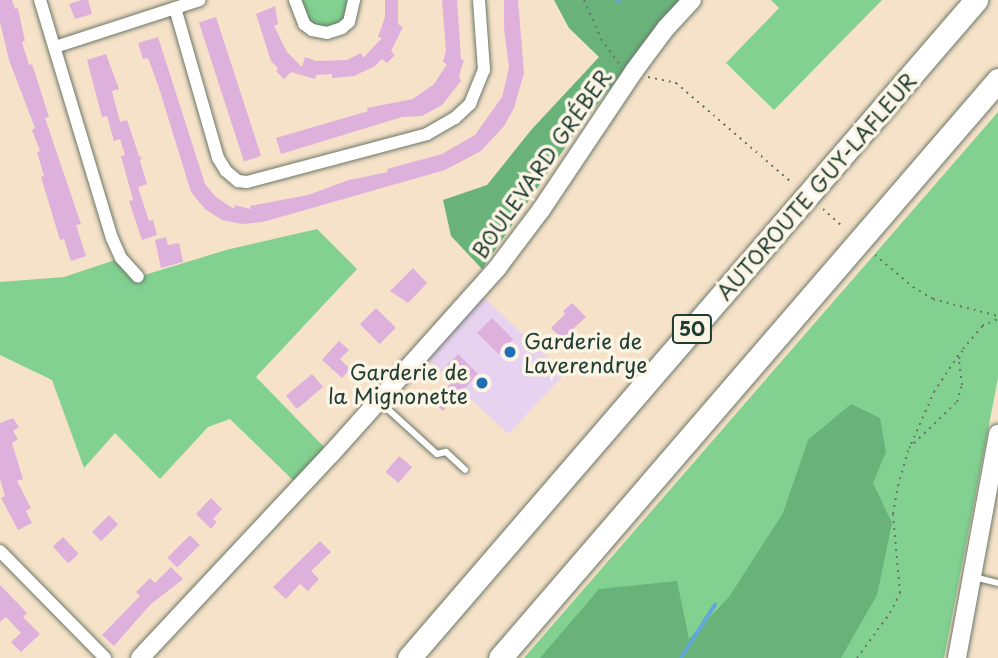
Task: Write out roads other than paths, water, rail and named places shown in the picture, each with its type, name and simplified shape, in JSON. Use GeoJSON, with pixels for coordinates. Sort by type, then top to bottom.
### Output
{"type":"FeatureCollection","features":[{"type":"Feature","properties":{"kind":"highway","name":"AUTOROUTE GUY-LAFLEUR"},"geometry":{"type":"LineString","coordinates":[[409,658],[976,0]]}},
{"type":"Feature","properties":{"kind":"highway"},"geometry":{"type":"LineString","coordinates":[[500,658],[998,80]]}},
{"type":"Feature","properties":{"kind":"street"},"geometry":{"type":"LineString","coordinates":[[40,0],[112,238],[121,258],[138,277]]}},
{"type":"Feature","properties":{"kind":"street"},"geometry":{"type":"LineString","coordinates":[[55,47],[201,0]]}},
{"type":"Feature","properties":{"kind":"street"},"geometry":{"type":"LineString","coordinates":[[295,0],[306,26],[327,33],[342,28],[349,22],[354,0]]}},
{"type":"Feature","properties":{"kind":"street"},"geometry":{"type":"LineString","coordinates":[[175,8],[218,158],[226,172],[247,182],[427,134],[454,118],[470,104],[484,70],[479,0]]}},
{"type":"Feature","properties":{"kind":"street","name":"BOULEVARD GRÉBER"},"geometry":{"type":"LineString","coordinates":[[140,658],[379,401],[513,247],[634,71],[692,0]]}},
{"type":"Feature","properties":{"kind":"street"},"geometry":{"type":"LineString","coordinates":[[957,658],[998,434]]}},
{"type":"Feature","properties":{"kind":"street"},"geometry":{"type":"LineString","coordinates":[[0,551],[105,658]]}},
{"type":"Feature","properties":{"kind":"lane"},"geometry":{"type":"LineString","coordinates":[[379,401],[437,454],[446,452],[465,470]]}},
{"type":"Feature","properties":{"kind":"lane"},"geometry":{"type":"LineString","coordinates":[[972,577],[998,583]]}},
{"type":"Feature","properties":{"kind":"waterway"},"geometry":{"type":"LineString","coordinates":[[681,658],[715,605]]}},
{"type":"Feature","properties":{"kind":"place","name":"Garderie de Laverendrye"},"geometry":{"type":"Point","coordinates":[510,352]}},
{"type":"Feature","properties":{"kind":"place","name":"Garderie de la Mignonette"},"geometry":{"type":"Point","coordinates":[482,383]}}]}
